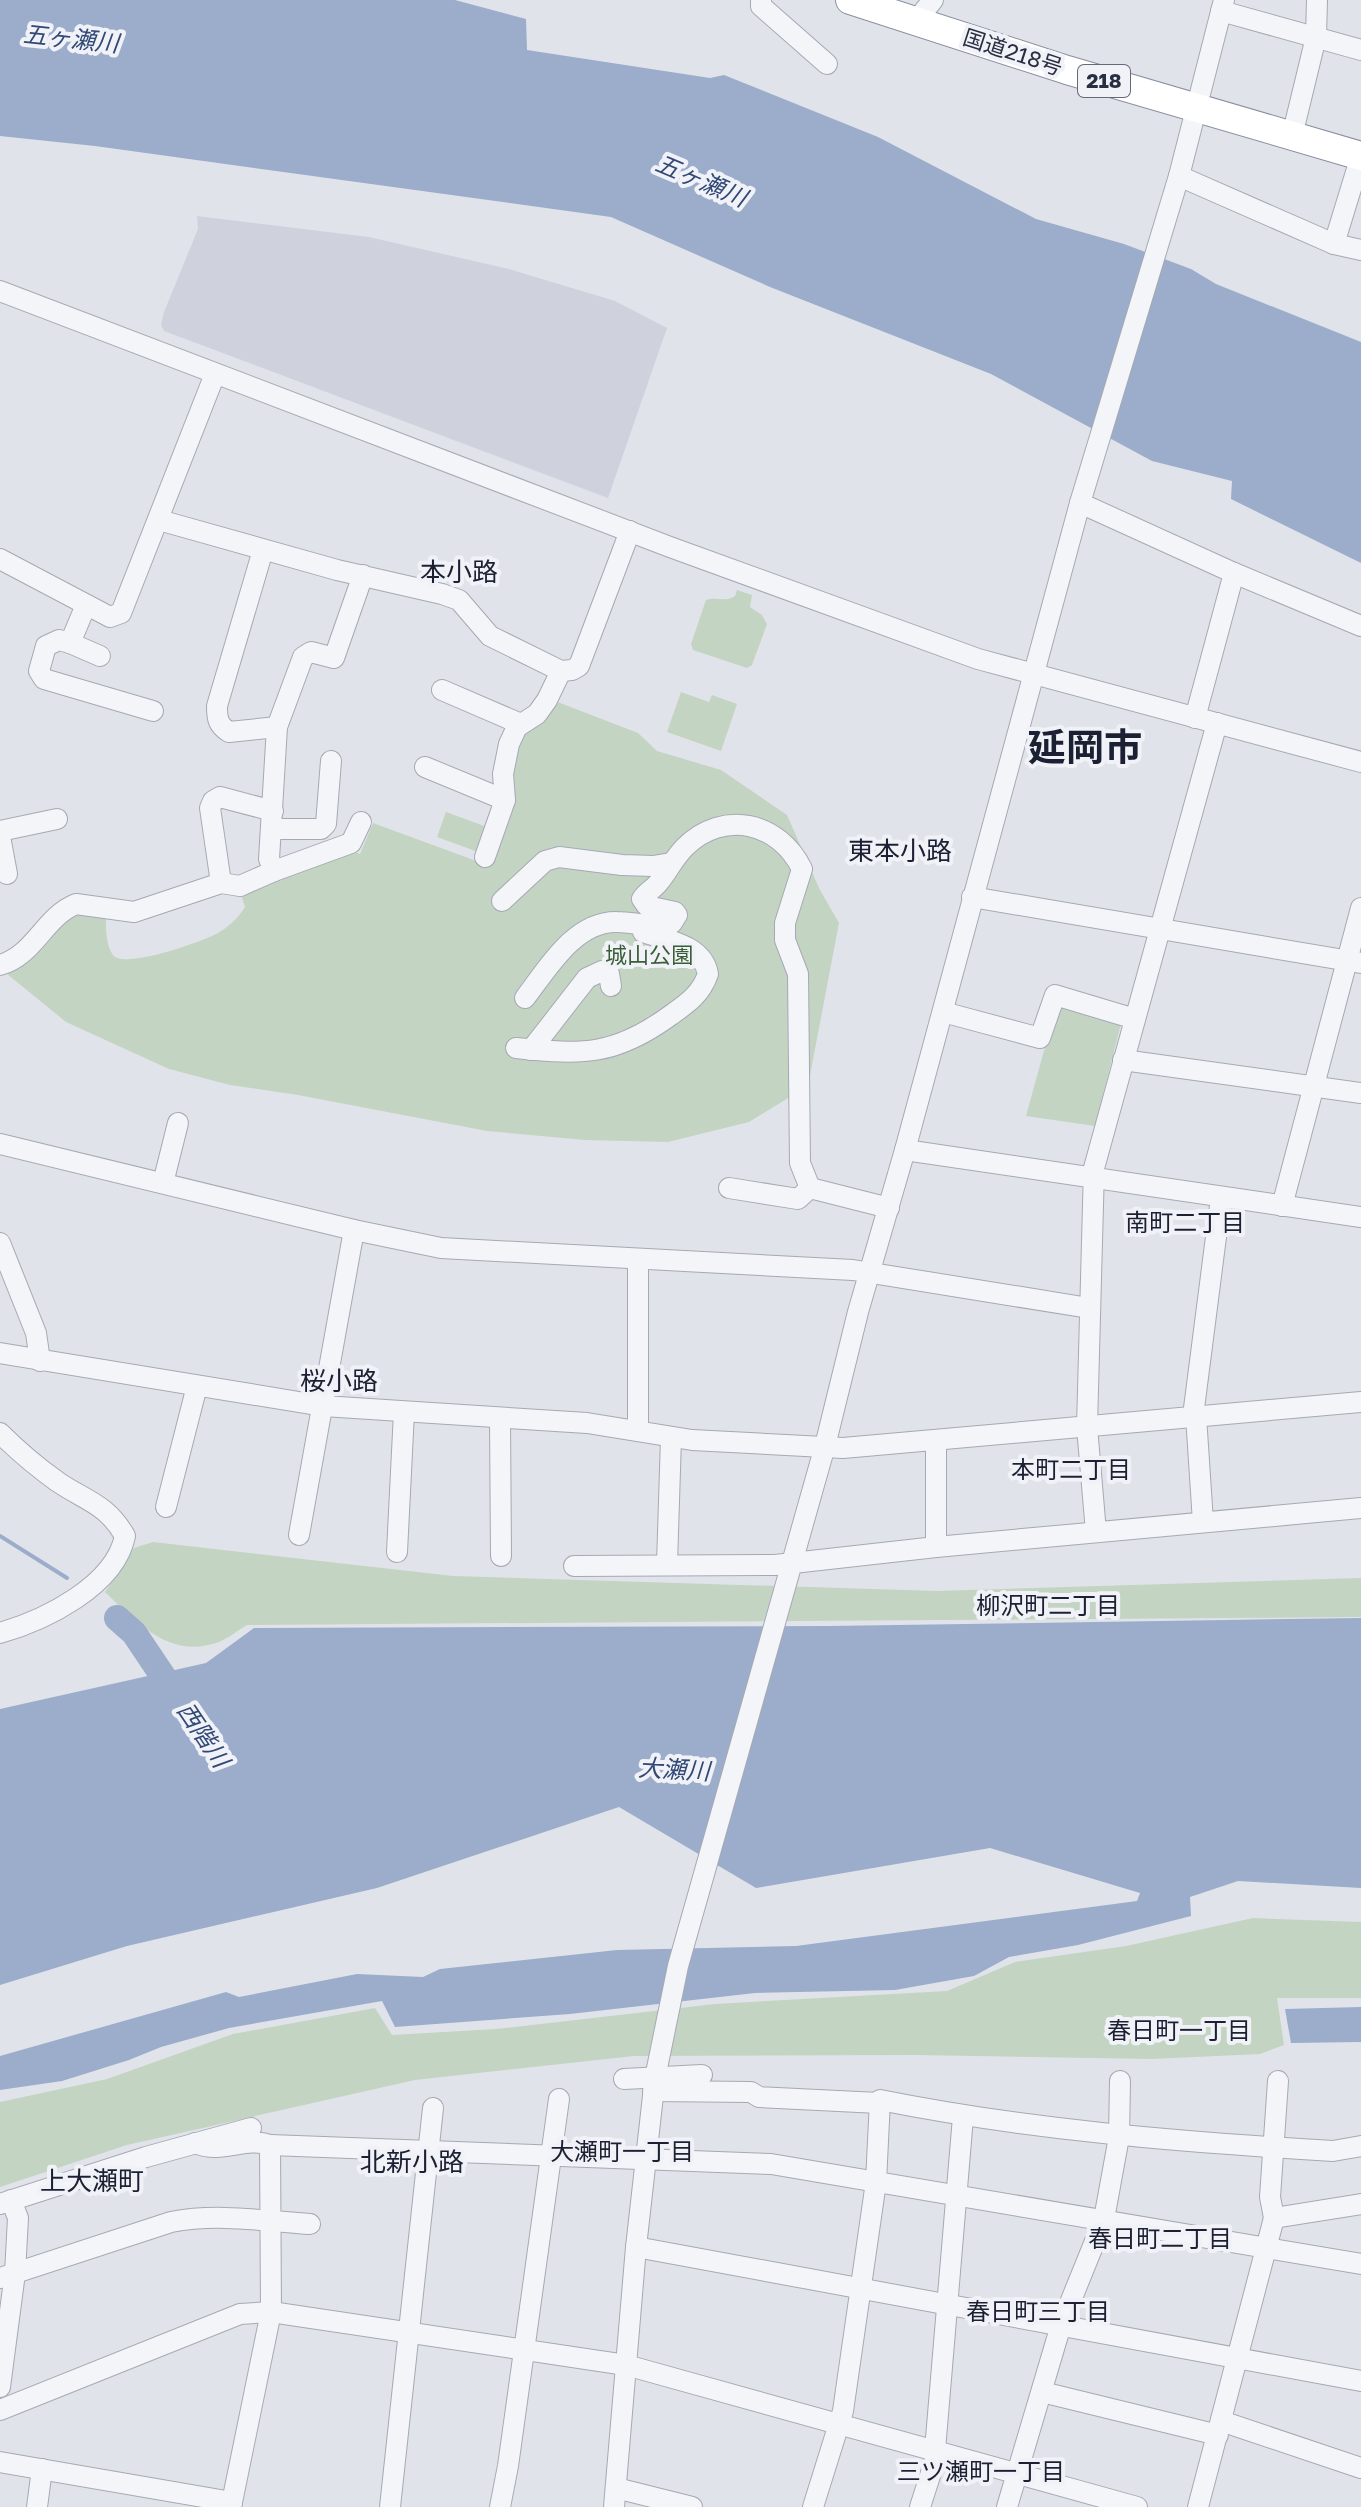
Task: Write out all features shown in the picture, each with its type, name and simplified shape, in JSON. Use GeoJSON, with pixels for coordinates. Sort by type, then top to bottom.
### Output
{"type":"FeatureCollection","features":[{"type":"Feature","properties":{"kind":"highway","name":"国道218号"},"geometry":{"type":"LineString","coordinates":[[850,0],[925,11],[1196,109],[1361,156]]}},
{"type":"Feature","properties":{"kind":"street"},"geometry":{"type":"LineString","coordinates":[[761,0],[761,6],[827,64]]}},
{"type":"Feature","properties":{"kind":"street"},"geometry":{"type":"LineString","coordinates":[[1292,136],[1316,37],[1317,0]]}},
{"type":"Feature","properties":{"kind":"street"},"geometry":{"type":"LineString","coordinates":[[692,2507],[615,2498],[636,2247],[654,2080],[678,1966],[825,1446],[869,1273],[1080,503],[1161,239],[1223,6],[1361,50]]}},
{"type":"Feature","properties":{"kind":"street"},"geometry":{"type":"LineString","coordinates":[[1334,244],[1361,156]]}},
{"type":"Feature","properties":{"kind":"street"},"geometry":{"type":"LineString","coordinates":[[1179,176],[1334,244],[1361,250]]}},
{"type":"Feature","properties":{"kind":"street"},"geometry":{"type":"LineString","coordinates":[[0,291],[630,531],[950,649],[1033,675],[1361,762]]}},
{"type":"Feature","properties":{"kind":"street"},"geometry":{"type":"LineString","coordinates":[[0,559],[110,617],[121,613],[215,374]]}},
{"type":"Feature","properties":{"kind":"street"},"geometry":{"type":"LineString","coordinates":[[1080,503],[1361,626]]}},
{"type":"Feature","properties":{"kind":"street"},"geometry":{"type":"LineString","coordinates":[[159,520],[459,600],[490,636],[561,671],[579,666],[630,531]]}},
{"type":"Feature","properties":{"kind":"street"},"geometry":{"type":"LineString","coordinates":[[263,550],[217,706],[217,719],[220,726],[229,732],[277,727]]}},
{"type":"Feature","properties":{"kind":"street"},"geometry":{"type":"LineString","coordinates":[[1195,718],[1234,573]]}},
{"type":"Feature","properties":{"kind":"street"},"geometry":{"type":"LineString","coordinates":[[274,871],[269,859],[277,727],[303,657],[311,652],[334,658],[363,575]]}},
{"type":"Feature","properties":{"kind":"street"},"geometry":{"type":"LineString","coordinates":[[70,643],[86,605]]}},
{"type":"Feature","properties":{"kind":"street"},"geometry":{"type":"LineString","coordinates":[[100,656],[59,640],[46,646],[39,671],[44,679],[153,711]]}},
{"type":"Feature","properties":{"kind":"street"},"geometry":{"type":"LineString","coordinates":[[485,857],[505,800],[503,774],[513,735],[521,724],[537,714],[561,671]]}},
{"type":"Feature","properties":{"kind":"street"},"geometry":{"type":"LineString","coordinates":[[442,690],[521,724]]}},
{"type":"Feature","properties":{"kind":"street"},"geometry":{"type":"LineString","coordinates":[[1096,1532],[1087,1427],[1094,1168],[1217,723]]}},
{"type":"Feature","properties":{"kind":"street"},"geometry":{"type":"LineString","coordinates":[[221,883],[210,808],[213,801],[220,797],[272,820],[321,829],[326,824],[331,761]]}},
{"type":"Feature","properties":{"kind":"street"},"geometry":{"type":"LineString","coordinates":[[425,767],[505,800]]}},
{"type":"Feature","properties":{"kind":"street"},"geometry":{"type":"LineString","coordinates":[[7,874],[0,834],[57,819]]}},
{"type":"Feature","properties":{"kind":"street"},"geometry":{"type":"LineString","coordinates":[[0,965],[19,958],[65,908],[76,904],[134,912],[221,883],[240,886],[351,843],[361,822]]}},
{"type":"Feature","properties":{"kind":"street"},"geometry":{"type":"LineString","coordinates":[[525,998],[582,932],[604,923],[629,922],[661,927],[672,923],[677,915],[675,912],[647,906],[642,899],[658,884],[686,845],[707,832],[744,824],[771,832],[795,855],[802,869],[785,923],[785,940],[798,974],[800,1163],[810,1188]]}},
{"type":"Feature","properties":{"kind":"street"},"geometry":{"type":"LineString","coordinates":[[502,901],[545,861],[559,857],[622,865],[671,863]]}},
{"type":"Feature","properties":{"kind":"street"},"geometry":{"type":"LineString","coordinates":[[972,897],[1354,962]]}},
{"type":"Feature","properties":{"kind":"street"},"geometry":{"type":"LineString","coordinates":[[1282,1206],[1354,962],[1361,908]]}},
{"type":"Feature","properties":{"kind":"street"},"geometry":{"type":"LineString","coordinates":[[604,923],[632,928],[689,948],[704,960],[708,969],[703,987],[667,1018],[625,1044],[581,1053],[524,1049],[587,978],[602,971],[609,974],[611,986]]}},
{"type":"Feature","properties":{"kind":"street"},"geometry":{"type":"LineString","coordinates":[[943,1012],[1040,1038],[1055,995],[1135,1019]]}},
{"type":"Feature","properties":{"kind":"street"},"geometry":{"type":"LineString","coordinates":[[1123,1060],[1361,1093]]}},
{"type":"Feature","properties":{"kind":"street"},"geometry":{"type":"LineString","coordinates":[[163,1183],[178,1123]]}},
{"type":"Feature","properties":{"kind":"street"},"geometry":{"type":"LineString","coordinates":[[0,1144],[354,1230],[441,1248],[853,1270],[1089,1308]]}},
{"type":"Feature","properties":{"kind":"street"},"geometry":{"type":"LineString","coordinates":[[905,1150],[1361,1217]]}},
{"type":"Feature","properties":{"kind":"street"},"geometry":{"type":"LineString","coordinates":[[729,1188],[798,1199],[810,1188]]}},
{"type":"Feature","properties":{"kind":"street"},"geometry":{"type":"LineString","coordinates":[[810,1188],[889,1208]]}},
{"type":"Feature","properties":{"kind":"street"},"geometry":{"type":"LineString","coordinates":[[1203,1522],[1194,1416],[1221,1198]]}},
{"type":"Feature","properties":{"kind":"street"},"geometry":{"type":"LineString","coordinates":[[299,1535],[354,1230]]}},
{"type":"Feature","properties":{"kind":"street"},"geometry":{"type":"LineString","coordinates":[[0,1243],[36,1333],[40,1361]]}},
{"type":"Feature","properties":{"kind":"street"},"geometry":{"type":"LineString","coordinates":[[638,1260],[638,1431]]}},
{"type":"Feature","properties":{"kind":"street"},"geometry":{"type":"LineString","coordinates":[[0,1353],[323,1406],[587,1423],[671,1438],[843,1448],[1361,1402]]}},
{"type":"Feature","properties":{"kind":"street"},"geometry":{"type":"LineString","coordinates":[[166,1507],[197,1386]]}},
{"type":"Feature","properties":{"kind":"street"},"geometry":{"type":"LineString","coordinates":[[397,1552],[404,1412]]}},
{"type":"Feature","properties":{"kind":"street"},"geometry":{"type":"LineString","coordinates":[[500,1419],[501,1556]]}},
{"type":"Feature","properties":{"kind":"street"},"geometry":{"type":"LineString","coordinates":[[0,1433],[24,1456],[61,1483],[103,1508],[116,1519],[125,1536],[116,1558],[75,1600],[52,1613],[0,1633]]}},
{"type":"Feature","properties":{"kind":"street"},"geometry":{"type":"LineString","coordinates":[[667,1564],[671,1438]]}},
{"type":"Feature","properties":{"kind":"street"},"geometry":{"type":"LineString","coordinates":[[936,1442],[936,1547]]}},
{"type":"Feature","properties":{"kind":"street"},"geometry":{"type":"LineString","coordinates":[[574,1566],[775,1565],[788,1571],[936,1547],[1361,1508]]}},
{"type":"Feature","properties":{"kind":"street"},"geometry":{"type":"LineString","coordinates":[[654,2080],[702,2075]]}},
{"type":"Feature","properties":{"kind":"street"},"geometry":{"type":"LineString","coordinates":[[624,2079],[751,2092],[759,2097],[879,2103],[880,2100],[963,2117],[1119,2137],[1333,2151],[1361,2146]]}},
{"type":"Feature","properties":{"kind":"street"},"geometry":{"type":"LineString","coordinates":[[1007,2507],[1061,2325],[1104,2219],[1119,2137],[1120,2081]]}},
{"type":"Feature","properties":{"kind":"street"},"geometry":{"type":"LineString","coordinates":[[1198,2507],[1274,2218],[1270,2197],[1278,2081]]}},
{"type":"Feature","properties":{"kind":"street"},"geometry":{"type":"LineString","coordinates":[[500,2507],[559,2099]]}},
{"type":"Feature","properties":{"kind":"street"},"geometry":{"type":"LineString","coordinates":[[813,2507],[840,2424],[876,2182],[879,2103]]}},
{"type":"Feature","properties":{"kind":"street"},"geometry":{"type":"LineString","coordinates":[[390,2507],[433,2108]]}},
{"type":"Feature","properties":{"kind":"street"},"geometry":{"type":"LineString","coordinates":[[920,2507],[936,2450],[963,2117]]}},
{"type":"Feature","properties":{"kind":"street"},"geometry":{"type":"LineString","coordinates":[[0,2387],[8,2276],[18,2218],[6,2202],[251,2128]]}},
{"type":"Feature","properties":{"kind":"street"},"geometry":{"type":"LineString","coordinates":[[195,2143],[209,2150],[260,2142],[270,2145],[428,2152],[771,2164],[1361,2264]]}},
{"type":"Feature","properties":{"kind":"street"},"geometry":{"type":"LineString","coordinates":[[0,2462],[232,2505],[271,2312],[270,2145]]}},
{"type":"Feature","properties":{"kind":"street"},"geometry":{"type":"LineString","coordinates":[[1274,2218],[1361,2204]]}},
{"type":"Feature","properties":{"kind":"street"},"geometry":{"type":"LineString","coordinates":[[8,2276],[171,2222],[209,2217],[310,2224]]}},
{"type":"Feature","properties":{"kind":"street"},"geometry":{"type":"LineString","coordinates":[[636,2247],[1361,2381]]}},
{"type":"Feature","properties":{"kind":"street"},"geometry":{"type":"LineString","coordinates":[[0,2410],[240,2314],[271,2312],[523,2347],[626,2365],[936,2450],[1101,2502],[1137,2507]]}},
{"type":"Feature","properties":{"kind":"street"},"geometry":{"type":"LineString","coordinates":[[1042,2392],[1220,2428],[1361,2468]]}},
{"type":"Feature","properties":{"kind":"street"},"geometry":{"type":"LineString","coordinates":[[37,2507],[42,2469]]}},
{"type":"Feature","properties":{"kind":"shaded area"},"geometry":{"type":"Polygon","coordinates":[[[197,216],[369,237],[509,269],[615,301],[667,328],[608,498],[164,331],[161,325],[164,312],[198,229],[197,216]]]}},
{"type":"Feature","properties":{"kind":"green space"},"geometry":{"type":"Polygon","coordinates":[[[737,590],[752,595],[750,607],[762,615],[767,624],[752,665],[747,668],[693,650],[691,644],[706,600],[731,598],[737,590]]]}},
{"type":"Feature","properties":{"kind":"green space"},"geometry":{"type":"Polygon","coordinates":[[[681,692],[709,702],[712,695],[737,704],[721,751],[667,732],[681,692]]]}},
{"type":"Feature","properties":{"kind":"green space","name":"城山公園"},"geometry":{"type":"Polygon","coordinates":[[[555,701],[638,733],[657,751],[721,770],[787,815],[820,890],[839,923],[808,1086],[749,1122],[668,1142],[585,1140],[487,1131],[230,1085],[169,1069],[66,1022],[1,969],[69,910],[106,913],[109,945],[113,955],[120,959],[164,953],[210,937],[240,915],[245,907],[240,891],[348,849],[360,854],[373,823],[490,866],[510,813],[512,747],[555,701]]]}},
{"type":"Feature","properties":{"kind":"green space"},"geometry":{"type":"Polygon","coordinates":[[[446,812],[487,827],[478,852],[437,837],[446,812]]]}},
{"type":"Feature","properties":{"kind":"green space"},"geometry":{"type":"Polygon","coordinates":[[[1061,1003],[1122,1020],[1095,1126],[1026,1116],[1048,1036],[1061,1003]]]}},
{"type":"Feature","properties":{"kind":"green space"},"geometry":{"type":"Polygon","coordinates":[[[153,1542],[453,1576],[937,1591],[1361,1578],[1361,1617],[247,1625],[219,1642],[185,1646],[170,1642],[142,1626],[105,1592],[134,1548],[153,1542]]]}},
{"type":"Feature","properties":{"kind":"green space"},"geometry":{"type":"Polygon","coordinates":[[[1253,1918],[1361,1922],[1361,1998],[1277,1998],[1284,2045],[1260,2054],[1152,2059],[916,2055],[634,2056],[415,2080],[127,2145],[0,2187],[0,2102],[107,2079],[233,2034],[375,2008],[392,2035],[496,2029],[715,2004],[947,1991],[1015,1962],[1126,1946],[1253,1918]]]}},
{"type":"Feature","properties":{"kind":"water","name":"五ヶ瀬川"},"geometry":{"type":"Polygon","coordinates":[[[0,0],[455,0],[526,19],[527,50],[710,78],[724,75],[878,137],[1036,219],[1124,244],[1191,269],[1216,284],[1361,342],[1361,563],[1231,499],[1232,481],[1152,461],[991,374],[770,287],[611,217],[95,146],[0,136],[0,0]]]}},
{"type":"Feature","properties":{"kind":"water","name":"大瀬川"},"geometry":{"type":"Polygon","coordinates":[[[1361,1618],[1361,1888],[1238,1881],[1190,1897],[1191,1916],[1078,1945],[1009,1957],[974,1976],[895,1990],[755,1993],[570,2014],[395,2027],[382,2001],[229,2028],[161,2047],[62,2081],[0,2090],[0,2056],[226,1992],[239,1997],[357,1974],[423,1977],[440,1969],[617,1950],[796,1946],[1137,1901],[1140,1893],[990,1848],[756,1888],[619,1807],[377,1888],[127,1946],[0,1985],[0,1709],[206,1663],[254,1628],[828,1626],[1361,1618]]]}},
{"type":"Feature","properties":{"kind":"water"},"geometry":{"type":"Polygon","coordinates":[[[1361,2007],[1361,2042],[1291,2043],[1285,2009],[1361,2007]]]}},
{"type":"Feature","properties":{"kind":"waterway","name":"西階川"},"geometry":{"type":"LineString","coordinates":[[0,1536],[67,1578]]}},
{"type":"Feature","properties":{"kind":"waterway","name":"西階川"},"geometry":{"type":"LineString","coordinates":[[117,1618],[134,1633],[181,1703]]}},
{"type":"Feature","properties":{"kind":"district","name":"本小路"},"geometry":{"type":"Point","coordinates":[459,572]}},
{"type":"Feature","properties":{"kind":"district","name":"延岡市"},"geometry":{"type":"Point","coordinates":[1085,748]}},
{"type":"Feature","properties":{"kind":"district","name":"東本小路"},"geometry":{"type":"Point","coordinates":[900,851]}},
{"type":"Feature","properties":{"kind":"district","name":"南町二丁目"},"geometry":{"type":"Point","coordinates":[1185,1223]}},
{"type":"Feature","properties":{"kind":"district","name":"桜小路"},"geometry":{"type":"Point","coordinates":[339,1381]}},
{"type":"Feature","properties":{"kind":"district","name":"本町二丁目"},"geometry":{"type":"Point","coordinates":[1071,1470]}},
{"type":"Feature","properties":{"kind":"district","name":"柳沢町二丁目"},"geometry":{"type":"Point","coordinates":[1048,1606]}},
{"type":"Feature","properties":{"kind":"district","name":"春日町一丁目"},"geometry":{"type":"Point","coordinates":[1179,2031]}},
{"type":"Feature","properties":{"kind":"district","name":"大瀬町一丁目"},"geometry":{"type":"Point","coordinates":[622,2152]}},
{"type":"Feature","properties":{"kind":"district","name":"北新小路"},"geometry":{"type":"Point","coordinates":[412,2162]}},
{"type":"Feature","properties":{"kind":"district","name":"上大瀬町"},"geometry":{"type":"Point","coordinates":[92,2181]}},
{"type":"Feature","properties":{"kind":"district","name":"春日町二丁目"},"geometry":{"type":"Point","coordinates":[1160,2239]}},
{"type":"Feature","properties":{"kind":"district","name":"春日町三丁目"},"geometry":{"type":"Point","coordinates":[1038,2312]}},
{"type":"Feature","properties":{"kind":"district","name":"三ツ瀬町一丁目"},"geometry":{"type":"Point","coordinates":[981,2472]}}]}
